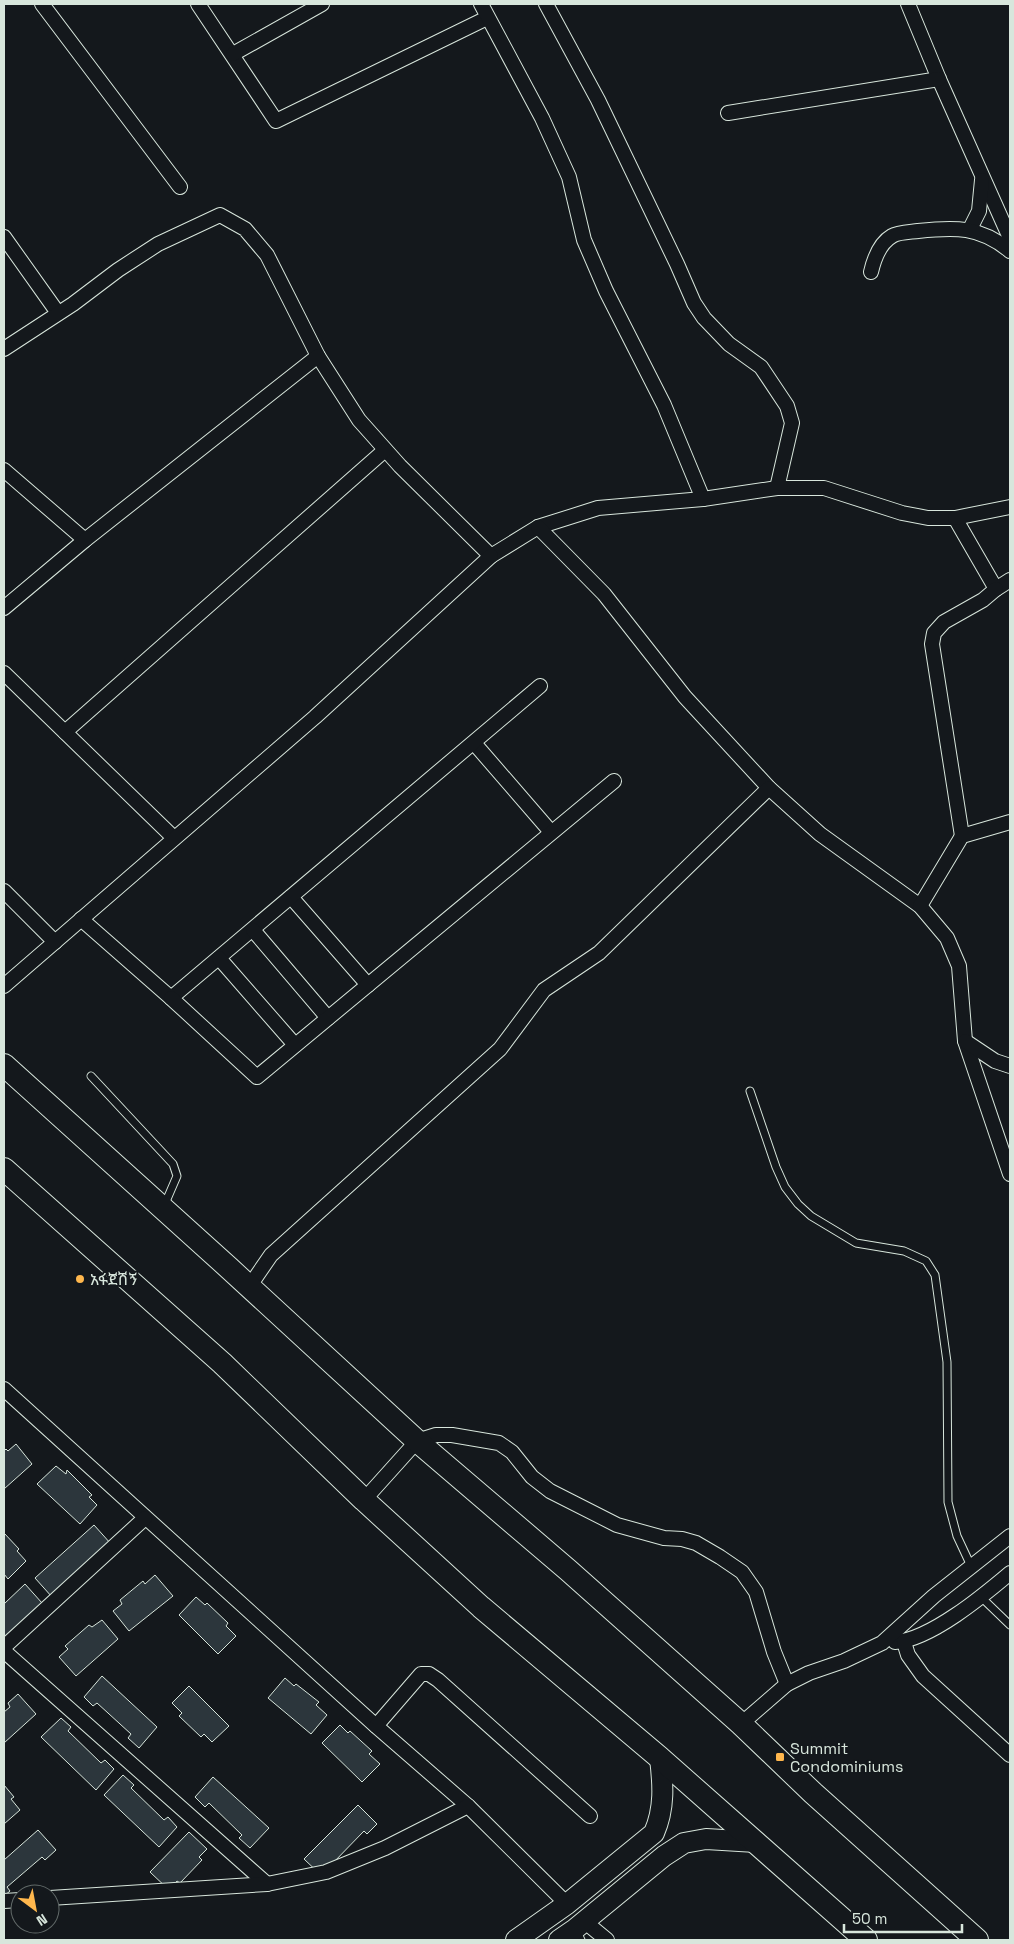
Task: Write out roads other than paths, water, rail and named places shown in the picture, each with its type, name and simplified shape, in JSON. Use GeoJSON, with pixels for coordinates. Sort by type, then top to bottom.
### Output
{"type":"FeatureCollection","features":[{"type":"Feature","properties":{"kind":"main road"},"geometry":{"type":"LineString","coordinates":[[4,1066],[163,1208],[417,1441],[568,1570],[741,1724],[813,1793],[977,1940]]}},
{"type":"Feature","properties":{"kind":"main road"},"geometry":{"type":"LineString","coordinates":[[4,1169],[222,1363],[364,1500],[481,1607],[660,1758],[866,1940]]}},
{"type":"Feature","properties":{"kind":"main road"},"geometry":{"type":"LineString","coordinates":[[516,1940],[567,1904],[654,1833],[660,1818],[663,1792],[660,1758]]}},
{"type":"Feature","properties":{"kind":"main road"},"geometry":{"type":"LineString","coordinates":[[559,1940],[580,1930],[664,1856],[684,1843],[706,1839],[756,1842]]}},
{"type":"Feature","properties":{"kind":"street"},"geometry":{"type":"LineString","coordinates":[[42,4],[180,187]]}},
{"type":"Feature","properties":{"kind":"street"},"geometry":{"type":"LineString","coordinates":[[198,4],[276,121],[487,18]]}},
{"type":"Feature","properties":{"kind":"street"},"geometry":{"type":"LineString","coordinates":[[233,54],[322,4]]}},
{"type":"Feature","properties":{"kind":"street"},"geometry":{"type":"LineString","coordinates":[[481,4],[542,118],[569,177],[588,249],[606,291],[664,405],[703,499]]}},
{"type":"Feature","properties":{"kind":"street"},"geometry":{"type":"LineString","coordinates":[[546,4],[598,100],[694,303],[704,318],[729,344],[761,367],[787,406],[792,423],[777,488]]}},
{"type":"Feature","properties":{"kind":"street"},"geometry":{"type":"LineString","coordinates":[[908,4],[939,79],[1010,238]]}},
{"type":"Feature","properties":{"kind":"street"},"geometry":{"type":"LineString","coordinates":[[728,113],[939,79]]}},
{"type":"Feature","properties":{"kind":"street"},"geometry":{"type":"LineString","coordinates":[[970,230],[979,211],[982,176]]}},
{"type":"Feature","properties":{"kind":"street"},"geometry":{"type":"LineString","coordinates":[[4,349],[158,244],[220,215],[245,229],[267,255],[318,356],[359,420],[385,450],[491,556]]}},
{"type":"Feature","properties":{"kind":"street"},"geometry":{"type":"LineString","coordinates":[[871,272],[874,259],[884,243],[893,234],[938,229],[970,230],[999,241],[1010,251]]}},
{"type":"Feature","properties":{"kind":"street"},"geometry":{"type":"LineString","coordinates":[[4,237],[58,313]]}},
{"type":"Feature","properties":{"kind":"street"},"geometry":{"type":"LineString","coordinates":[[4,608],[85,540],[318,356]]}},
{"type":"Feature","properties":{"kind":"street"},"geometry":{"type":"LineString","coordinates":[[65,732],[385,450]]}},
{"type":"Feature","properties":{"kind":"street"},"geometry":{"type":"LineString","coordinates":[[4,470],[85,540]]}},
{"type":"Feature","properties":{"kind":"street"},"geometry":{"type":"LineString","coordinates":[[4,986],[315,717],[491,556],[538,527],[598,508],[703,499],[777,488],[824,488],[902,513],[928,518],[955,518],[1010,507]]}},
{"type":"Feature","properties":{"kind":"street"},"geometry":{"type":"LineString","coordinates":[[955,518],[996,589]]}},
{"type":"Feature","properties":{"kind":"street"},"geometry":{"type":"LineString","coordinates":[[538,527],[604,594],[685,698],[769,788],[820,834],[920,906],[947,938],[959,966],[965,1041],[1010,1174]]}},
{"type":"Feature","properties":{"kind":"street"},"geometry":{"type":"LineString","coordinates":[[920,906],[962,836],[932,644],[934,633],[944,622],[983,600],[1010,580]]}},
{"type":"Feature","properties":{"kind":"street"},"geometry":{"type":"LineString","coordinates":[[4,673],[174,838]]}},
{"type":"Feature","properties":{"kind":"street"},"geometry":{"type":"LineString","coordinates":[[171,998],[540,686]]}},
{"type":"Feature","properties":{"kind":"street"},"geometry":{"type":"LineString","coordinates":[[474,743],[552,832]]}},
{"type":"Feature","properties":{"kind":"street"},"geometry":{"type":"LineString","coordinates":[[81,920],[171,998],[257,1077],[614,781]]}},
{"type":"Feature","properties":{"kind":"street"},"geometry":{"type":"LineString","coordinates":[[250,1287],[271,1255],[500,1049],[544,990],[599,953],[769,788]]}},
{"type":"Feature","properties":{"kind":"street"},"geometry":{"type":"LineString","coordinates":[[962,836],[1010,822]]}},
{"type":"Feature","properties":{"kind":"street"},"geometry":{"type":"LineString","coordinates":[[4,891],[55,942]]}},
{"type":"Feature","properties":{"kind":"street"},"geometry":{"type":"LineString","coordinates":[[291,897],[368,985]]}},
{"type":"Feature","properties":{"kind":"street"},"geometry":{"type":"LineString","coordinates":[[253,930],[328,1018]]}},
{"type":"Feature","properties":{"kind":"street"},"geometry":{"type":"LineString","coordinates":[[219,958],[295,1045]]}},
{"type":"Feature","properties":{"kind":"street"},"geometry":{"type":"LineString","coordinates":[[965,1041],[995,1061],[1010,1066]]}},
{"type":"Feature","properties":{"kind":"street"},"geometry":{"type":"LineString","coordinates":[[4,1390],[376,1726],[468,1806],[567,1904]]}},
{"type":"Feature","properties":{"kind":"street"},"geometry":{"type":"LineString","coordinates":[[364,1500],[417,1441],[436,1435],[444,1435],[499,1443],[512,1452],[532,1477],[559,1495],[617,1524],[664,1538],[682,1539],[696,1543],[742,1572],[756,1592],[774,1652],[787,1684]]}},
{"type":"Feature","properties":{"kind":"street"},"geometry":{"type":"LineString","coordinates":[[4,1647],[145,1518]]}},
{"type":"Feature","properties":{"kind":"street"},"geometry":{"type":"LineString","coordinates":[[741,1724],[787,1684],[882,1643],[934,1596],[1010,1536]]}},
{"type":"Feature","properties":{"kind":"street"},"geometry":{"type":"LineString","coordinates":[[882,1643],[904,1642],[932,1629],[980,1597],[1010,1573]]}},
{"type":"Feature","properties":{"kind":"street"},"geometry":{"type":"LineString","coordinates":[[904,1642],[908,1655],[923,1676],[1010,1755]]}},
{"type":"Feature","properties":{"kind":"street"},"geometry":{"type":"LineString","coordinates":[[4,1651],[267,1884]]}},
{"type":"Feature","properties":{"kind":"street"},"geometry":{"type":"LineString","coordinates":[[376,1726],[422,1674],[429,1674],[590,1816]]}},
{"type":"Feature","properties":{"kind":"street"},"geometry":{"type":"LineString","coordinates":[[60,1897],[267,1884],[326,1872],[385,1848],[468,1806]]}},
{"type":"Feature","properties":{"kind":"street"},"geometry":{"type":"LineString","coordinates":[[580,1930],[607,1940]]}},
{"type":"Feature","properties":{"kind":"lane"},"geometry":{"type":"LineString","coordinates":[[91,1076],[173,1164],[177,1176],[163,1208]]}},
{"type":"Feature","properties":{"kind":"lane"},"geometry":{"type":"LineString","coordinates":[[750,1091],[776,1167],[785,1187],[798,1204],[811,1216],[856,1243],[904,1251],[926,1261],[935,1275],[947,1362],[948,1502],[957,1536],[972,1566]]}},
{"type":"Feature","properties":{"kind":"lane"},"geometry":{"type":"LineString","coordinates":[[980,1597],[1010,1625]]}},
{"type":"Feature","properties":{"kind":"place","name":"አፋጀሽኝ"},"geometry":{"type":"Point","coordinates":[80,1279]}},
{"type":"Feature","properties":{"kind":"place","name":"Summit Condominiums"},"geometry":{"type":"Point","coordinates":[780,1757]}}]}
